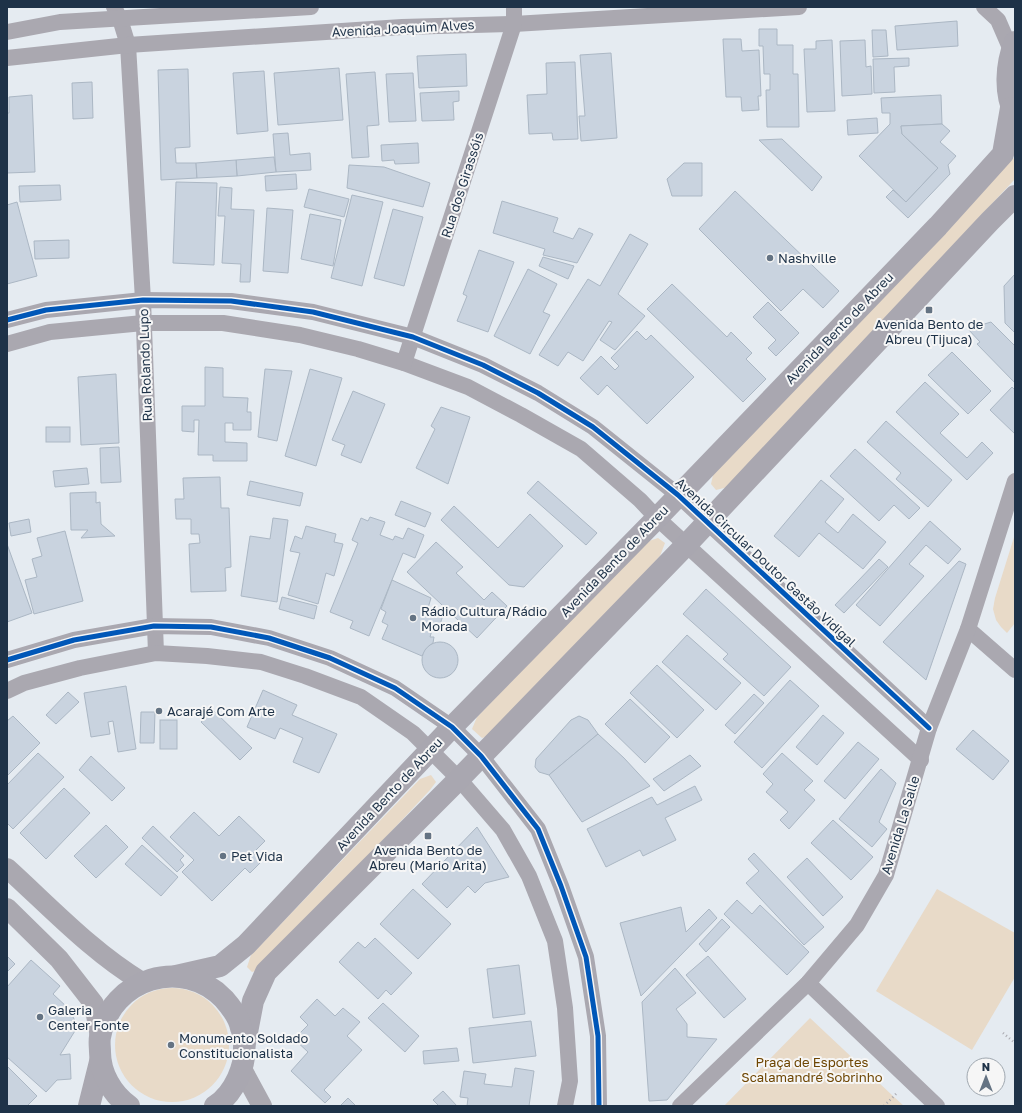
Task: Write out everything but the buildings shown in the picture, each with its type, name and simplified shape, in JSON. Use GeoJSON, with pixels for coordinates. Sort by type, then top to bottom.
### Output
{"type":"FeatureCollection","features":[{"type":"Feature","properties":{"kind":"main road"},"geometry":{"type":"LineString","coordinates":[[1013,46],[1007,79],[1013,111]]}},
{"type":"Feature","properties":{"kind":"main road","name":"Avenida Bento de Abreu"},"geometry":{"type":"LineString","coordinates":[[176,976],[220,966],[246,945],[452,727],[658,518],[678,495],[928,236],[1003,154],[1013,111]]}},
{"type":"Feature","properties":{"kind":"main road"},"geometry":{"type":"LineString","coordinates":[[215,1106],[219,1104],[233,1088],[243,1058],[253,1001],[266,972],[459,779],[687,544],[1015,196]]}},
{"type":"Feature","properties":{"kind":"main road"},"geometry":{"type":"LineString","coordinates":[[89,1106],[100,1062],[100,1037],[108,1014],[122,995],[142,982],[159,977],[176,976],[197,981],[216,991],[231,1007],[241,1026],[243,1058]]}},
{"type":"Feature","properties":{"kind":"main road"},"geometry":{"type":"LineString","coordinates":[[100,1062],[108,1082],[121,1100],[129,1106]]}},
{"type":"Feature","properties":{"kind":"street"},"geometry":{"type":"LineString","coordinates":[[7,32],[117,13],[311,7]]}},
{"type":"Feature","properties":{"kind":"street","name":"Rua dos Girassóis"},"geometry":{"type":"LineString","coordinates":[[404,363],[514,24],[514,7]]}},
{"type":"Feature","properties":{"kind":"street","name":"Avenida Joaquim Alves"},"geometry":{"type":"LineString","coordinates":[[7,58],[128,45],[402,26],[514,24],[799,7]]}},
{"type":"Feature","properties":{"kind":"street"},"geometry":{"type":"LineString","coordinates":[[984,7],[998,20],[1013,46]]}},
{"type":"Feature","properties":{"kind":"street","name":"Rua Rolando Lupo"},"geometry":{"type":"LineString","coordinates":[[117,13],[128,45],[143,300],[156,653]]}},
{"type":"Feature","properties":{"kind":"street","name":"Avenida Circular Doutor Gastão Vidigal"},"geometry":{"type":"LineString","coordinates":[[7,320],[46,310],[143,300],[231,301],[313,312],[413,337],[483,365],[538,393],[593,427],[678,495],[929,728]]}},
{"type":"Feature","properties":{"kind":"street"},"geometry":{"type":"LineString","coordinates":[[7,344],[50,332],[143,323],[223,323],[300,335],[358,349],[404,363],[468,387],[581,449],[640,500],[921,760]]}},
{"type":"Feature","properties":{"kind":"street","name":"Avenida La Salle"},"geometry":{"type":"LineString","coordinates":[[680,1106],[808,983],[857,925],[886,875],[921,760],[929,728],[968,629],[1015,480]]}},
{"type":"Feature","properties":{"kind":"street"},"geometry":{"type":"LineString","coordinates":[[7,660],[74,640],[154,626],[211,627],[269,638],[330,658],[395,688],[452,727],[481,756],[538,829],[562,886],[586,957],[598,1036],[599,1106]]}},
{"type":"Feature","properties":{"kind":"street"},"geometry":{"type":"LineString","coordinates":[[968,629],[1015,670]]}},
{"type":"Feature","properties":{"kind":"street"},"geometry":{"type":"LineString","coordinates":[[7,691],[24,683],[80,668],[156,653],[207,656],[261,662],[305,676],[361,697],[414,733],[459,779],[503,830],[529,876],[555,941],[565,1008],[570,1081],[565,1106]]}},
{"type":"Feature","properties":{"kind":"street"},"geometry":{"type":"LineString","coordinates":[[7,868],[89,943],[120,969],[142,982]]}},
{"type":"Feature","properties":{"kind":"street"},"geometry":{"type":"LineString","coordinates":[[7,908],[60,959],[94,1004],[100,1037]]}},
{"type":"Feature","properties":{"kind":"street"},"geometry":{"type":"LineString","coordinates":[[808,983],[937,1106]]}},
{"type":"Feature","properties":{"kind":"street"},"geometry":{"type":"LineString","coordinates":[[243,1058],[262,1106]]}},
{"type":"Feature","properties":{"kind":"path"},"geometry":{"type":"LineString","coordinates":[[1003,1033],[1015,1043]]}},
{"type":"Feature","properties":{"kind":"green space"},"geometry":{"type":"Polygon","coordinates":[[[1015,158],[1015,179],[728,487],[716,490],[711,484],[713,475],[1011,159],[1015,158]]]}},
{"type":"Feature","properties":{"kind":"green space"},"geometry":{"type":"Polygon","coordinates":[[[1015,534],[1015,623],[1007,633],[996,620],[993,609],[1015,534]]]}},
{"type":"Feature","properties":{"kind":"green space"},"geometry":{"type":"Polygon","coordinates":[[[658,538],[665,543],[660,556],[496,733],[482,738],[472,729],[477,717],[646,542],[658,538]]]}},
{"type":"Feature","properties":{"kind":"green space"},"geometry":{"type":"Polygon","coordinates":[[[431,775],[436,782],[430,790],[263,969],[252,972],[247,967],[251,955],[420,779],[431,775]]]}},
{"type":"Feature","properties":{"kind":"green space"},"geometry":{"type":"Polygon","coordinates":[[[937,889],[1015,933],[1015,977],[972,1050],[876,991],[937,889]]]}},
{"type":"Feature","properties":{"kind":"green space"},"geometry":{"type":"Polygon","coordinates":[[[172,988],[183,989],[194,993],[212,1005],[224,1023],[228,1034],[228,1056],[224,1067],[212,1085],[194,1097],[183,1101],[172,1102],[161,1101],[150,1097],[132,1085],[120,1067],[116,1056],[115,1045],[116,1034],[120,1023],[132,1005],[150,993],[161,989],[172,988]]]}},
{"type":"Feature","properties":{"kind":"green space","name":"Praça de Esportes Scalamandré Sobrinho"},"geometry":{"type":"Polygon","coordinates":[[[810,1018],[893,1096],[904,1106],[724,1106],[810,1018]]]}},
{"type":"Feature","properties":{"kind":"cycle path"},"geometry":{"type":"LineString","coordinates":[[7,320],[46,310],[143,300],[231,301],[313,312],[413,337],[483,365],[538,393],[593,427],[678,495],[929,728]]}},
{"type":"Feature","properties":{"kind":"cycle path"},"geometry":{"type":"LineString","coordinates":[[7,660],[74,640],[154,626],[211,627],[269,638],[330,658],[395,688],[452,727],[481,756],[538,829],[561,886],[586,957],[598,1036],[599,1106]]}},
{"type":"Feature","properties":{"kind":"place","name":"Nashville"},"geometry":{"type":"Point","coordinates":[770,258]}},
{"type":"Feature","properties":{"kind":"place","name":"Avenida Bento de Abreu (Tijuca)"},"geometry":{"type":"Point","coordinates":[929,310]}},
{"type":"Feature","properties":{"kind":"place","name":"Rádio Cultura/Rádio Morada"},"geometry":{"type":"Point","coordinates":[413,618]}},
{"type":"Feature","properties":{"kind":"place","name":"Acarajé Com Arte"},"geometry":{"type":"Point","coordinates":[159,711]}},
{"type":"Feature","properties":{"kind":"place","name":"Avenida Bento de Abreu (Mario Arita)"},"geometry":{"type":"Point","coordinates":[428,836]}},
{"type":"Feature","properties":{"kind":"place","name":"Pet Vida"},"geometry":{"type":"Point","coordinates":[223,856]}},
{"type":"Feature","properties":{"kind":"place","name":"Galeria Center Fonte"},"geometry":{"type":"Point","coordinates":[40,1017]}},
{"type":"Feature","properties":{"kind":"place","name":"Monumento Soldado Constitucionalista"},"geometry":{"type":"Point","coordinates":[171,1045]}}]}
